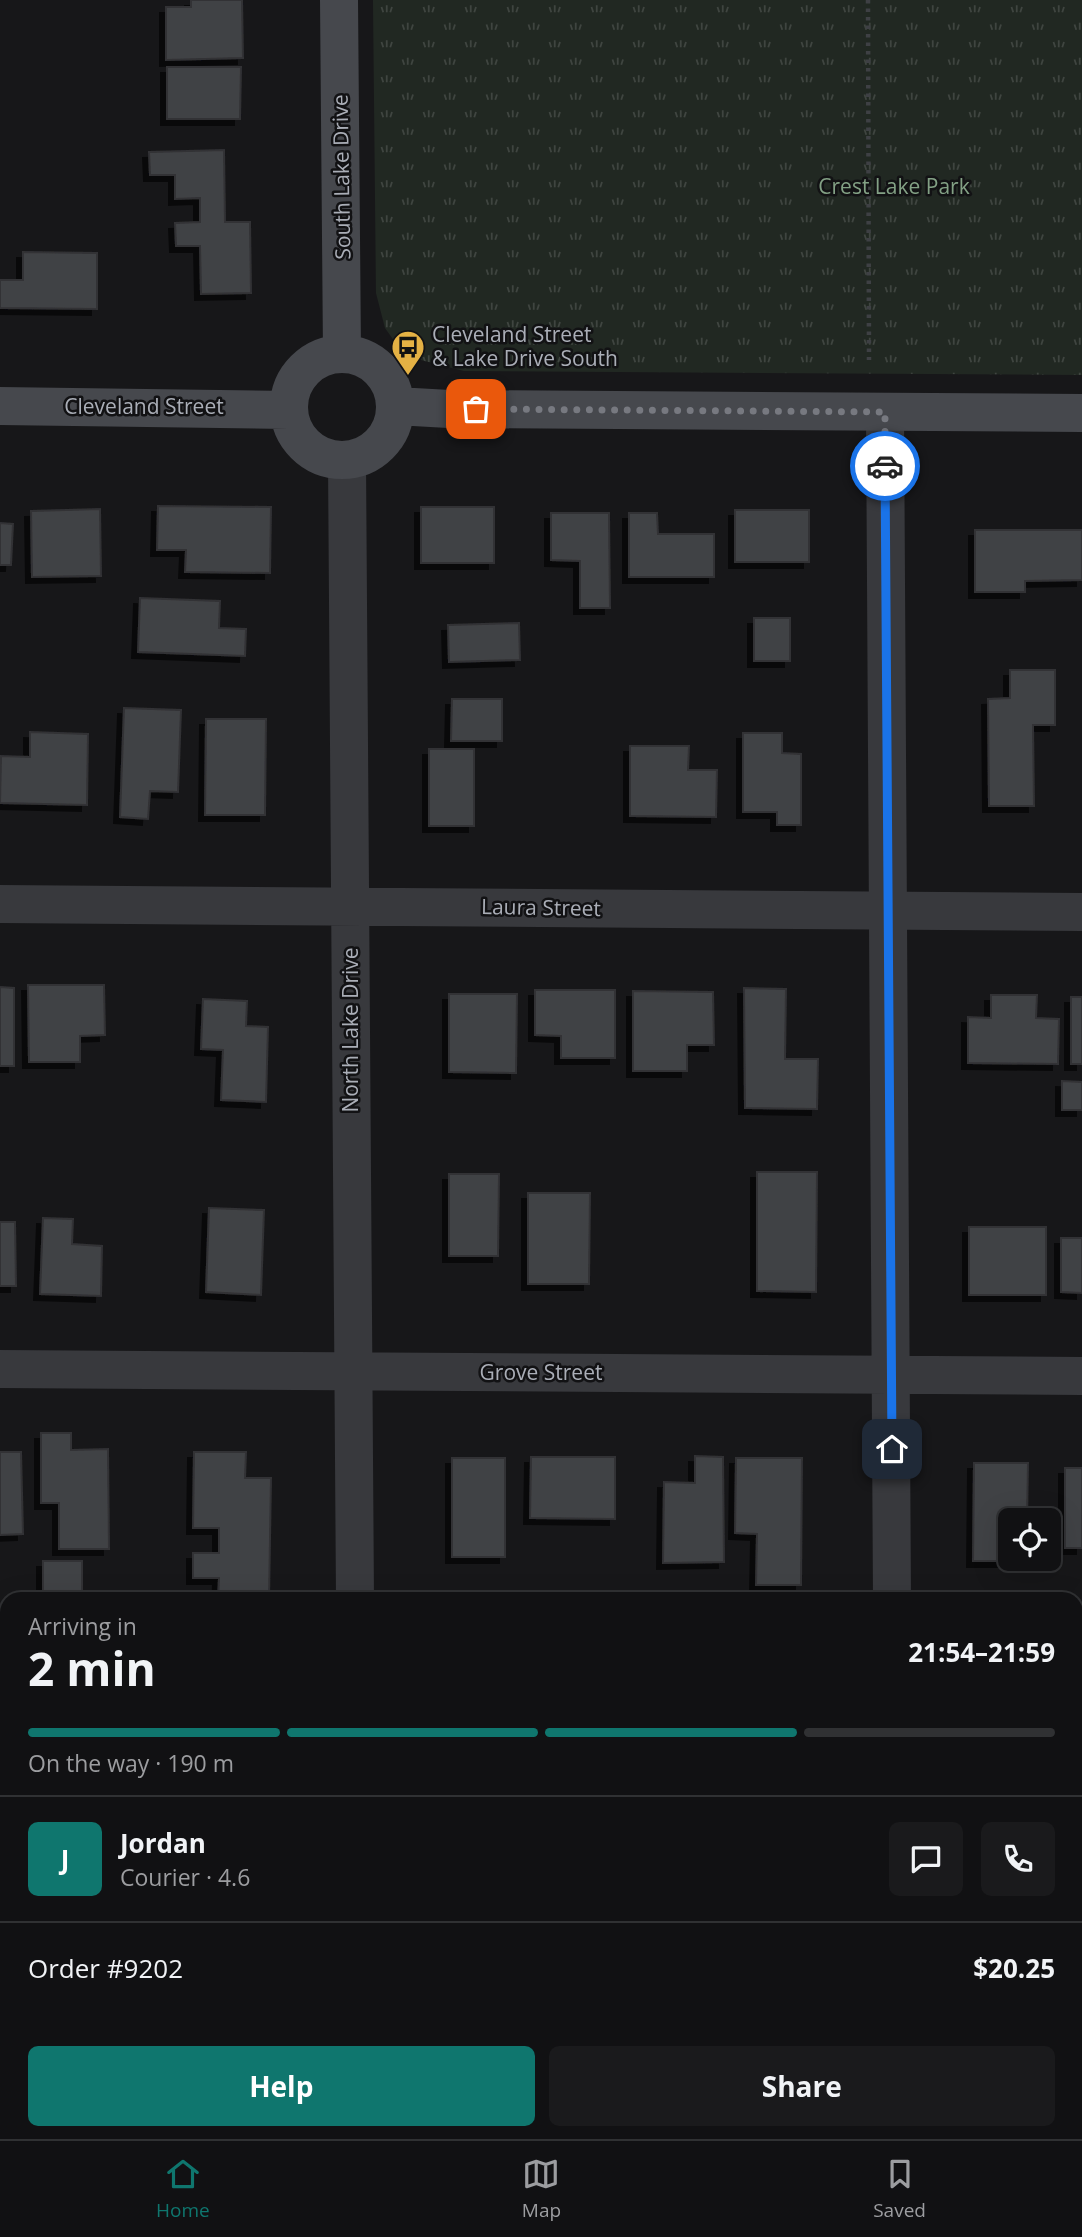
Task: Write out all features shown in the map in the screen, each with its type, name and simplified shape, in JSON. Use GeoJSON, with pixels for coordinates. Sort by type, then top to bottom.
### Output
{"type":"FeatureCollection","features":[{"type":"Feature","properties":{"kind":"street","name":"South Lake Drive"},"geometry":{"type":"LineString","coordinates":[[339,0],[342,354]]}},
{"type":"Feature","properties":{"kind":"street"},"geometry":{"type":"LineString","coordinates":[[342,354],[359,356],[379,369],[393,390],[396,406],[387,436],[363,456],[347,460],[330,459],[301,441],[292,426],[289,410],[291,393],[304,371],[326,357],[342,354]]}},
{"type":"Feature","properties":{"kind":"street","name":"Cleveland Street"},"geometry":{"type":"LineString","coordinates":[[0,406],[289,410]]}},
{"type":"Feature","properties":{"kind":"street"},"geometry":{"type":"LineString","coordinates":[[396,406],[462,409],[1082,413]]}},
{"type":"Feature","properties":{"kind":"street"},"geometry":{"type":"LineString","coordinates":[[885,412],[892,1592]]}},
{"type":"Feature","properties":{"kind":"street","name":"North Lake Drive"},"geometry":{"type":"LineString","coordinates":[[347,460],[355,1592]]}},
{"type":"Feature","properties":{"kind":"street","name":"Laura Street"},"geometry":{"type":"LineString","coordinates":[[0,904],[1082,912]]}},
{"type":"Feature","properties":{"kind":"street","name":"Grove Street"},"geometry":{"type":"LineString","coordinates":[[0,1370],[1082,1376]]}},
{"type":"Feature","properties":{"kind":"path"},"geometry":{"type":"LineString","coordinates":[[868,0],[869,360]]}},
{"type":"Feature","properties":{"kind":"green space","name":"Crest Lake Park"},"geometry":{"type":"Polygon","coordinates":[[[373,0],[1082,0],[1082,375],[464,371],[405,356],[385,328],[376,293],[373,0]]]}},
{"type":"Feature","properties":{"kind":"building"},"geometry":{"type":"Polygon","coordinates":[[[191,0],[242,0],[243,58],[166,60],[166,7],[191,7],[191,0]]]}},
{"type":"Feature","properties":{"kind":"building"},"geometry":{"type":"Polygon","coordinates":[[[167,67],[241,67],[240,119],[167,119],[167,67]]]}},
{"type":"Feature","properties":{"kind":"building"},"geometry":{"type":"Polygon","coordinates":[[[224,150],[225,222],[250,222],[251,293],[201,294],[200,246],[176,246],[175,223],[200,222],[200,198],[175,199],[175,175],[150,175],[149,152],[224,150]]]}},
{"type":"Feature","properties":{"kind":"building"},"geometry":{"type":"Polygon","coordinates":[[[23,252],[97,253],[97,309],[0,308],[0,280],[23,280],[23,252]]]}},
{"type":"Feature","properties":{"kind":"building"},"geometry":{"type":"Polygon","coordinates":[[[158,506],[271,507],[270,573],[185,572],[186,550],[157,550],[158,506]]]}},
{"type":"Feature","properties":{"kind":"building"},"geometry":{"type":"Polygon","coordinates":[[[421,507],[494,507],[494,563],[421,563],[421,507]]]}},
{"type":"Feature","properties":{"kind":"building"},"geometry":{"type":"Polygon","coordinates":[[[100,509],[101,576],[32,577],[31,511],[100,509]]]}},
{"type":"Feature","properties":{"kind":"building"},"geometry":{"type":"Polygon","coordinates":[[[735,510],[809,510],[809,562],[735,562],[735,510]]]}},
{"type":"Feature","properties":{"kind":"building"},"geometry":{"type":"Polygon","coordinates":[[[551,513],[609,513],[610,608],[580,608],[580,561],[551,560],[551,513]]]}},
{"type":"Feature","properties":{"kind":"building"},"geometry":{"type":"Polygon","coordinates":[[[629,513],[657,513],[658,534],[714,534],[714,577],[629,577],[629,513]]]}},
{"type":"Feature","properties":{"kind":"building"},"geometry":{"type":"Polygon","coordinates":[[[0,523],[13,524],[11,565],[0,565],[0,523]]]}},
{"type":"Feature","properties":{"kind":"building"},"geometry":{"type":"Polygon","coordinates":[[[975,530],[1082,530],[1082,580],[1025,581],[1025,592],[975,592],[975,530]]]}},
{"type":"Feature","properties":{"kind":"building"},"geometry":{"type":"Polygon","coordinates":[[[140,598],[220,601],[219,628],[246,629],[245,656],[138,652],[140,598]]]}},
{"type":"Feature","properties":{"kind":"building"},"geometry":{"type":"Polygon","coordinates":[[[754,618],[790,618],[790,661],[754,661],[754,618]]]}},
{"type":"Feature","properties":{"kind":"building"},"geometry":{"type":"Polygon","coordinates":[[[519,623],[520,660],[449,662],[448,625],[519,623]]]}},
{"type":"Feature","properties":{"kind":"building"},"geometry":{"type":"Polygon","coordinates":[[[1010,670],[1055,670],[1055,725],[1033,725],[1034,806],[989,806],[988,699],[1010,698],[1010,670]]]}},
{"type":"Feature","properties":{"kind":"building"},"geometry":{"type":"Polygon","coordinates":[[[452,699],[502,699],[502,741],[451,741],[452,699]]]}},
{"type":"Feature","properties":{"kind":"building"},"geometry":{"type":"Polygon","coordinates":[[[124,708],[181,710],[178,792],[150,791],[148,819],[120,817],[124,708]]]}},
{"type":"Feature","properties":{"kind":"building"},"geometry":{"type":"Polygon","coordinates":[[[206,719],[266,719],[265,815],[205,815],[206,719]]]}},
{"type":"Feature","properties":{"kind":"building"},"geometry":{"type":"Polygon","coordinates":[[[30,732],[88,734],[87,805],[0,803],[1,756],[30,757],[30,732]]]}},
{"type":"Feature","properties":{"kind":"building"},"geometry":{"type":"Polygon","coordinates":[[[743,733],[782,733],[782,753],[801,754],[801,825],[777,825],[777,812],[743,812],[743,733]]]}},
{"type":"Feature","properties":{"kind":"building"},"geometry":{"type":"Polygon","coordinates":[[[630,746],[689,746],[688,770],[717,770],[716,817],[630,816],[630,746]]]}},
{"type":"Feature","properties":{"kind":"building"},"geometry":{"type":"Polygon","coordinates":[[[429,749],[474,749],[474,826],[429,826],[429,749]]]}},
{"type":"Feature","properties":{"kind":"building"},"geometry":{"type":"Polygon","coordinates":[[[28,985],[104,985],[105,1035],[80,1036],[80,1062],[29,1062],[28,985]]]}},
{"type":"Feature","properties":{"kind":"building"},"geometry":{"type":"Polygon","coordinates":[[[0,987],[14,988],[14,1066],[0,1066],[0,987]]]}},
{"type":"Feature","properties":{"kind":"building"},"geometry":{"type":"Polygon","coordinates":[[[744,988],[786,989],[785,1059],[818,1059],[817,1109],[745,1108],[744,988]]]}},
{"type":"Feature","properties":{"kind":"building"},"geometry":{"type":"Polygon","coordinates":[[[535,990],[615,990],[615,1058],[561,1058],[561,1036],[535,1035],[535,990]]]}},
{"type":"Feature","properties":{"kind":"building"},"geometry":{"type":"Polygon","coordinates":[[[633,991],[713,992],[714,1045],[687,1045],[687,1071],[633,1071],[633,991]]]}},
{"type":"Feature","properties":{"kind":"building"},"geometry":{"type":"Polygon","coordinates":[[[449,994],[517,994],[516,1073],[449,1072],[449,994]]]}},
{"type":"Feature","properties":{"kind":"building"},"geometry":{"type":"Polygon","coordinates":[[[991,995],[1037,995],[1036,1018],[1059,1019],[1058,1064],[968,1063],[968,1017],[991,1018],[991,995]]]}},
{"type":"Feature","properties":{"kind":"building"},"geometry":{"type":"Polygon","coordinates":[[[1071,997],[1082,997],[1082,1064],[1071,1064],[1071,997]]]}},
{"type":"Feature","properties":{"kind":"building"},"geometry":{"type":"Polygon","coordinates":[[[203,999],[247,1001],[246,1026],[268,1027],[266,1102],[221,1100],[223,1050],[201,1049],[203,999]]]}},
{"type":"Feature","properties":{"kind":"building"},"geometry":{"type":"Polygon","coordinates":[[[1062,1081],[1082,1082],[1082,1110],[1062,1110],[1062,1081]]]}},
{"type":"Feature","properties":{"kind":"building"},"geometry":{"type":"Polygon","coordinates":[[[757,1172],[817,1172],[816,1292],[757,1291],[757,1172]]]}},
{"type":"Feature","properties":{"kind":"building"},"geometry":{"type":"Polygon","coordinates":[[[449,1174],[499,1174],[498,1256],[449,1256],[449,1174]]]}},
{"type":"Feature","properties":{"kind":"building"},"geometry":{"type":"Polygon","coordinates":[[[528,1193],[590,1193],[589,1284],[528,1284],[528,1193]]]}},
{"type":"Feature","properties":{"kind":"building"},"geometry":{"type":"Polygon","coordinates":[[[209,1208],[264,1210],[261,1295],[206,1292],[209,1208]]]}},
{"type":"Feature","properties":{"kind":"building"},"geometry":{"type":"Polygon","coordinates":[[[43,1218],[73,1219],[72,1244],[102,1246],[101,1296],[40,1294],[43,1218]]]}},
{"type":"Feature","properties":{"kind":"building"},"geometry":{"type":"Polygon","coordinates":[[[0,1222],[15,1222],[16,1286],[0,1286],[0,1222]]]}},
{"type":"Feature","properties":{"kind":"building"},"geometry":{"type":"Polygon","coordinates":[[[969,1227],[1046,1227],[1046,1295],[969,1295],[969,1227]]]}},
{"type":"Feature","properties":{"kind":"building"},"geometry":{"type":"Polygon","coordinates":[[[1061,1238],[1082,1238],[1082,1293],[1061,1292],[1061,1238]]]}},
{"type":"Feature","properties":{"kind":"building"},"geometry":{"type":"Polygon","coordinates":[[[41,1433],[71,1433],[71,1450],[108,1449],[109,1549],[59,1549],[59,1503],[41,1503],[41,1433]]]}},
{"type":"Feature","properties":{"kind":"building"},"geometry":{"type":"Polygon","coordinates":[[[0,1452],[21,1452],[23,1534],[0,1535],[0,1452]]]}},
{"type":"Feature","properties":{"kind":"building"},"geometry":{"type":"Polygon","coordinates":[[[194,1452],[246,1452],[245,1478],[271,1478],[269,1592],[218,1592],[219,1578],[193,1578],[193,1553],[219,1553],[219,1528],[193,1528],[194,1452]]]}},
{"type":"Feature","properties":{"kind":"building"},"geometry":{"type":"Polygon","coordinates":[[[695,1456],[723,1457],[724,1562],[663,1563],[664,1482],[695,1483],[695,1456]]]}},
{"type":"Feature","properties":{"kind":"building"},"geometry":{"type":"Polygon","coordinates":[[[531,1457],[615,1457],[615,1519],[530,1518],[531,1457]]]}},
{"type":"Feature","properties":{"kind":"building"},"geometry":{"type":"Polygon","coordinates":[[[452,1458],[505,1458],[505,1557],[452,1557],[452,1458]]]}},
{"type":"Feature","properties":{"kind":"building"},"geometry":{"type":"Polygon","coordinates":[[[736,1458],[802,1458],[801,1585],[756,1585],[757,1534],[735,1533],[736,1458]]]}},
{"type":"Feature","properties":{"kind":"building"},"geometry":{"type":"Polygon","coordinates":[[[974,1463],[1028,1463],[1027,1508],[998,1508],[998,1561],[973,1561],[974,1463]]]}},
{"type":"Feature","properties":{"kind":"building"},"geometry":{"type":"Polygon","coordinates":[[[1065,1468],[1082,1468],[1082,1548],[1065,1548],[1065,1468]]]}},
{"type":"Feature","properties":{"kind":"building"},"geometry":{"type":"Polygon","coordinates":[[[43,1561],[82,1561],[82,1592],[43,1592],[43,1561]]]}},
{"type":"Feature","properties":{"kind":"way so far"},"geometry":{"type":"LineString","coordinates":[[476,409],[885,412],[885,466]]}},
{"type":"Feature","properties":{"kind":"place","name":"Cleveland Street & Lake Drive South"},"geometry":{"type":"Point","coordinates":[408,377]}},
{"type":"Feature","properties":{"kind":"route"},"geometry":{"type":"LineString","coordinates":[[885,466],[892,1449]]}}]}
